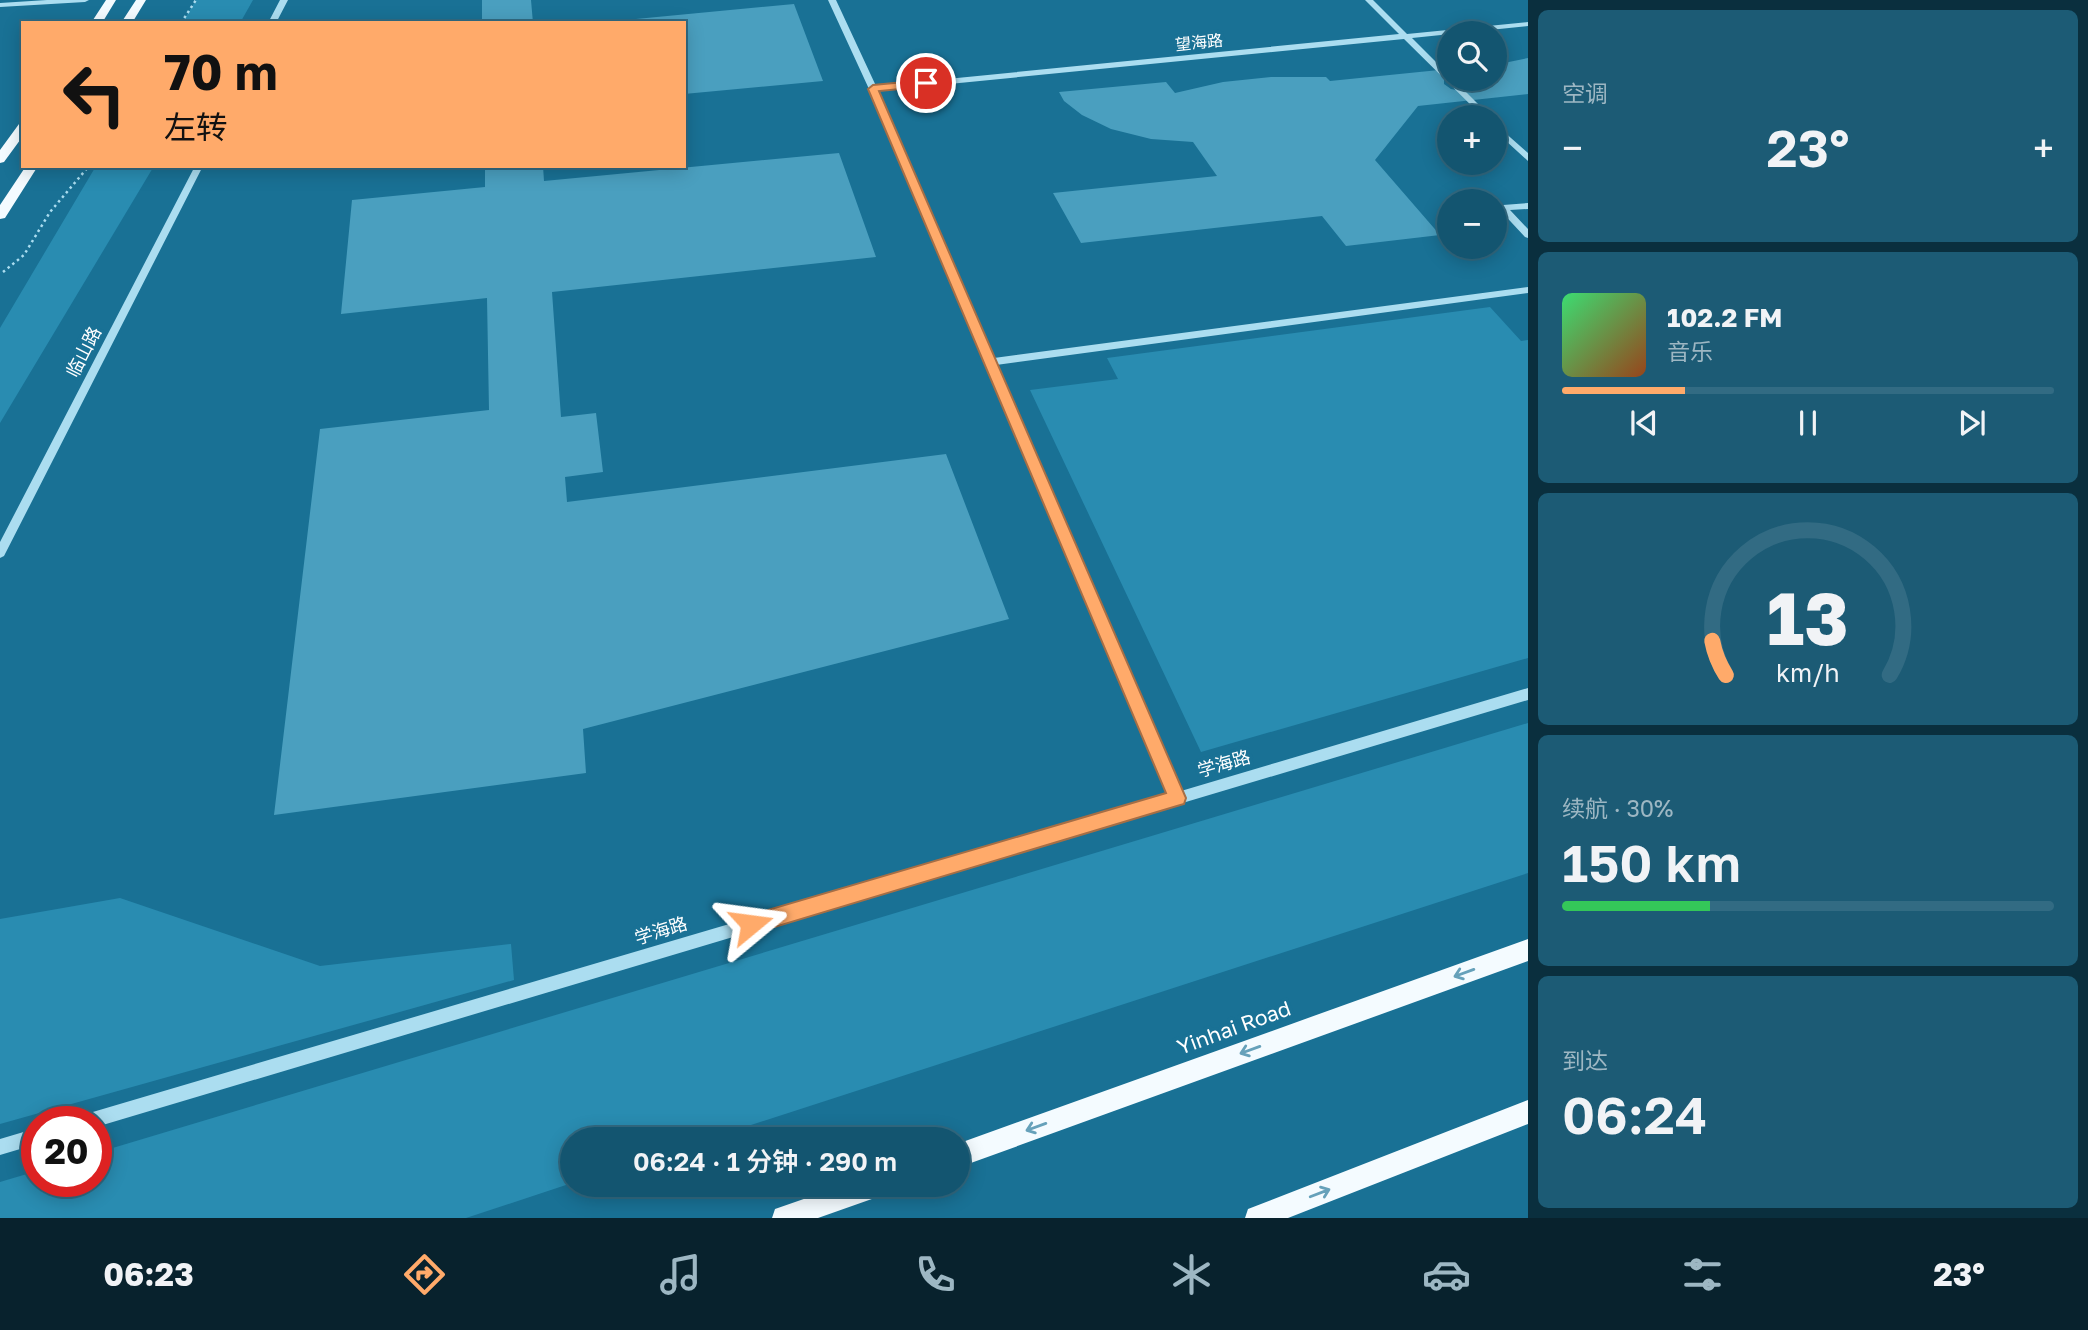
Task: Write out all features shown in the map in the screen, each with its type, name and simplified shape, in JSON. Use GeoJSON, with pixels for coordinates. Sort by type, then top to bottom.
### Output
{"type":"FeatureCollection","features":[{"type":"Feature","properties":{"kind":"main road"},"geometry":{"type":"LineString","coordinates":[[97,21],[111,0]]}},
{"type":"Feature","properties":{"kind":"main road"},"geometry":{"type":"LineString","coordinates":[[127,21],[141,0]]}},
{"type":"Feature","properties":{"kind":"main road"},"geometry":{"type":"LineString","coordinates":[[0,159],[21,130]]}},
{"type":"Feature","properties":{"kind":"main road"},"geometry":{"type":"LineString","coordinates":[[0,215],[31,168]]}},
{"type":"Feature","properties":{"kind":"main road","name":"Yinhai Road"},"geometry":{"type":"LineString","coordinates":[[970,1151],[1528,950]]}},
{"type":"Feature","properties":{"kind":"main road"},"geometry":{"type":"LineString","coordinates":[[1256,1218],[1528,1112]]}},
{"type":"Feature","properties":{"kind":"main road"},"geometry":{"type":"LineString","coordinates":[[784,1218],[843,1197]]}},
{"type":"Feature","properties":{"kind":"street"},"geometry":{"type":"LineString","coordinates":[[0,5],[85,0]]}},
{"type":"Feature","properties":{"kind":"street"},"geometry":{"type":"LineString","coordinates":[[273,21],[284,0]]}},
{"type":"Feature","properties":{"kind":"street"},"geometry":{"type":"LineString","coordinates":[[832,0],[873,89],[1177,798]]}},
{"type":"Feature","properties":{"kind":"street"},"geometry":{"type":"LineString","coordinates":[[1369,0],[1475,105]]}},
{"type":"Feature","properties":{"kind":"street","name":"望海路"},"geometry":{"type":"LineString","coordinates":[[873,89],[1528,24]]}},
{"type":"Feature","properties":{"kind":"street"},"geometry":{"type":"LineString","coordinates":[[1507,138],[1528,158]]}},
{"type":"Feature","properties":{"kind":"street","name":"临山路"},"geometry":{"type":"LineString","coordinates":[[0,553],[198,168]]}},
{"type":"Feature","properties":{"kind":"street"},"geometry":{"type":"LineString","coordinates":[[1528,206],[1503,208],[1528,235]]}},
{"type":"Feature","properties":{"kind":"street"},"geometry":{"type":"LineString","coordinates":[[991,362],[1528,290]]}},
{"type":"Feature","properties":{"kind":"street","name":"学海路"},"geometry":{"type":"LineString","coordinates":[[112,1114],[1528,694]]}},
{"type":"Feature","properties":{"kind":"street"},"geometry":{"type":"LineString","coordinates":[[0,1147],[21,1141]]}},
{"type":"Feature","properties":{"kind":"path"},"geometry":{"type":"LineString","coordinates":[[182,21],[195,0]]}},
{"type":"Feature","properties":{"kind":"path"},"geometry":{"type":"LineString","coordinates":[[3,272],[24,256],[50,212],[87,168]]}},
{"type":"Feature","properties":{"kind":"shaded area"},"geometry":{"type":"Polygon","coordinates":[[[196,0],[253,0],[241,21],[183,21],[196,0]]]}},
{"type":"Feature","properties":{"kind":"shaded area"},"geometry":{"type":"Polygon","coordinates":[[[95,168],[153,168],[0,423],[0,328],[95,168]]]}},
{"type":"Feature","properties":{"kind":"shaded area"},"geometry":{"type":"Polygon","coordinates":[[[1490,307],[1521,341],[1528,340],[1528,658],[1201,752],[1030,390],[1118,379],[1107,358],[1490,307]]]}},
{"type":"Feature","properties":{"kind":"shaded area"},"geometry":{"type":"Polygon","coordinates":[[[1528,723],[1528,873],[745,1127],[560,1127],[560,1187],[466,1218],[0,1218],[0,1182],[21,1176],[21,1197],[112,1197],[112,1148],[1528,723]]]}},
{"type":"Feature","properties":{"kind":"shaded area"},"geometry":{"type":"Polygon","coordinates":[[[120,898],[320,966],[511,944],[514,980],[64,1106],[21,1106],[21,1118],[0,1124],[0,919],[120,898]]]}},
{"type":"Feature","properties":{"kind":"building"},"geometry":{"type":"Polygon","coordinates":[[[482,0],[531,0],[533,21],[482,21],[482,0]]]}},
{"type":"Feature","properties":{"kind":"building"},"geometry":{"type":"Polygon","coordinates":[[[794,4],[823,81],[686,94],[686,21],[615,21],[794,4]]]}},
{"type":"Feature","properties":{"kind":"building"},"geometry":{"type":"Polygon","coordinates":[[[1528,58],[1528,94],[1418,106],[1375,160],[1437,232],[1437,235],[1346,246],[1322,216],[1081,243],[1053,193],[1217,176],[1193,142],[1151,139],[1111,129],[1082,115],[1064,101],[1059,92],[1166,82],[1175,93],[1223,82],[1271,77],[1326,77],[1330,81],[1437,70],[1437,91],[1507,91],[1507,62],[1528,58]]]}},
{"type":"Feature","properties":{"kind":"building"},"geometry":{"type":"Polygon","coordinates":[[[839,153],[876,257],[552,292],[561,417],[596,413],[603,472],[565,477],[567,502],[946,454],[1009,619],[583,729],[586,773],[274,815],[320,429],[489,410],[487,298],[341,314],[352,200],[485,187],[485,168],[543,168],[544,181],[839,153]]]}},
{"type":"Feature","properties":{"kind":"route"},"geometry":{"type":"LineString","coordinates":[[751,924],[1177,798],[873,89],[926,83]]}}]}
